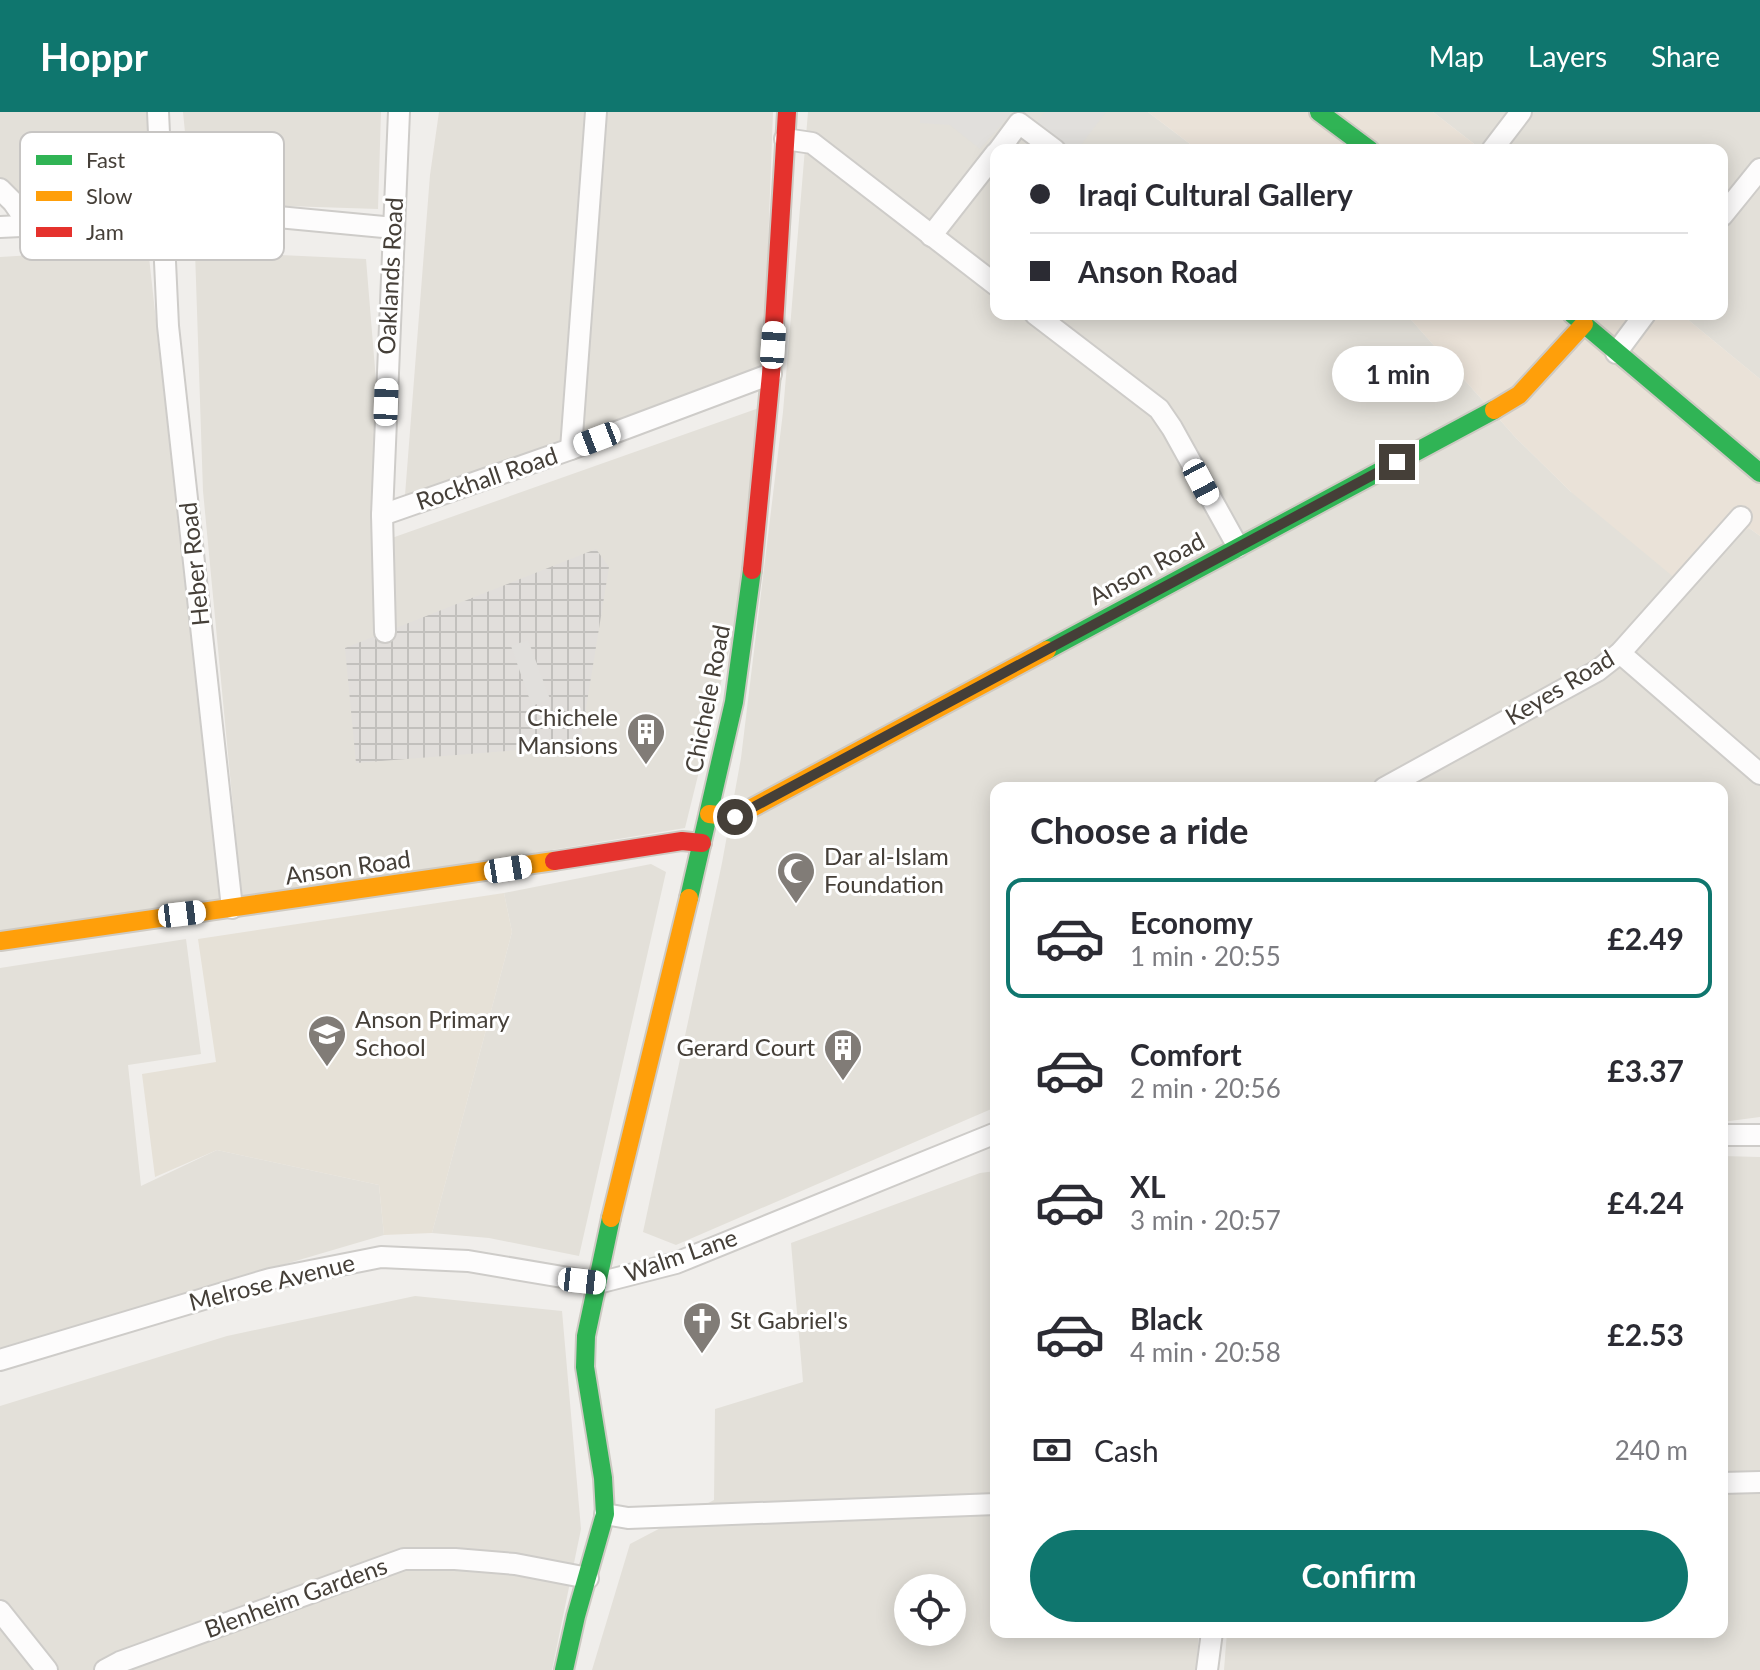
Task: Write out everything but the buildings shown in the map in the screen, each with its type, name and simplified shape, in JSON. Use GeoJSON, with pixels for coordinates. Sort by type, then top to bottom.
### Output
{"type":"FeatureCollection","features":[{"type":"Feature","properties":{"kind":"main road","name":"Chichele Road"},"geometry":{"type":"LineString","coordinates":[[598,1283],[612,1211],[734,702],[748,614],[771,374],[787,112]]}},
{"type":"Feature","properties":{"kind":"main road"},"geometry":{"type":"LineString","coordinates":[[1319,112],[1362,144]]}},
{"type":"Feature","properties":{"kind":"main road","name":"Anson Road"},"geometry":{"type":"LineString","coordinates":[[709,814],[735,817],[1519,395],[1577,320]]}},
{"type":"Feature","properties":{"kind":"main road"},"geometry":{"type":"LineString","coordinates":[[1579,320],[1760,473]]}},
{"type":"Feature","properties":{"kind":"main road","name":"Anson Road"},"geometry":{"type":"LineString","coordinates":[[0,941],[456,877],[682,841],[702,843]]}},
{"type":"Feature","properties":{"kind":"main road","name":"Walm Lane"},"geometry":{"type":"LineString","coordinates":[[564,1670],[605,1514],[601,1464],[585,1367],[586,1336],[598,1283]]}},
{"type":"Feature","properties":{"kind":"street","name":"Heber Road"},"geometry":{"type":"LineString","coordinates":[[158,112],[159,132]]}},
{"type":"Feature","properties":{"kind":"street","name":"Oaklands Road"},"geometry":{"type":"LineString","coordinates":[[385,632],[382,515],[399,112]]}},
{"type":"Feature","properties":{"kind":"street"},"geometry":{"type":"LineString","coordinates":[[571,449],[596,112]]}},
{"type":"Feature","properties":{"kind":"street"},"geometry":{"type":"LineString","coordinates":[[1497,144],[1521,112]]}},
{"type":"Feature","properties":{"kind":"street"},"geometry":{"type":"LineString","coordinates":[[1003,144],[1019,123],[1047,144]]}},
{"type":"Feature","properties":{"kind":"street"},"geometry":{"type":"LineString","coordinates":[[785,139],[812,143],[990,280]]}},
{"type":"Feature","properties":{"kind":"street"},"geometry":{"type":"LineString","coordinates":[[931,236],[990,161]]}},
{"type":"Feature","properties":{"kind":"street"},"geometry":{"type":"LineString","coordinates":[[1728,209],[1760,169]]}},
{"type":"Feature","properties":{"kind":"street"},"geometry":{"type":"LineString","coordinates":[[0,189],[20,212]]}},
{"type":"Feature","properties":{"kind":"street"},"geometry":{"type":"LineString","coordinates":[[284,218],[394,228]]}},
{"type":"Feature","properties":{"kind":"street"},"geometry":{"type":"LineString","coordinates":[[0,227],[20,226]]}},
{"type":"Feature","properties":{"kind":"street","name":"Heber Road"},"geometry":{"type":"LineString","coordinates":[[166,260],[168,326],[232,908]]}},
{"type":"Feature","properties":{"kind":"street"},"geometry":{"type":"LineString","coordinates":[[1043,320],[1159,409],[1238,547]]}},
{"type":"Feature","properties":{"kind":"street"},"geometry":{"type":"LineString","coordinates":[[1616,353],[1641,320]]}},
{"type":"Feature","properties":{"kind":"street","name":"Rockhall Road"},"geometry":{"type":"LineString","coordinates":[[382,515],[771,374]]}},
{"type":"Feature","properties":{"kind":"street","name":"Keyes Road"},"geometry":{"type":"LineString","coordinates":[[1395,782],[1597,671],[1620,653],[1741,517]]}},
{"type":"Feature","properties":{"kind":"street"},"geometry":{"type":"LineString","coordinates":[[1620,653],[1760,774]]}},
{"type":"Feature","properties":{"kind":"street","name":"Walm Lane"},"geometry":{"type":"LineString","coordinates":[[598,1283],[676,1263],[990,1135]]}},
{"type":"Feature","properties":{"kind":"street"},"geometry":{"type":"LineString","coordinates":[[1728,1135],[1760,1135]]}},
{"type":"Feature","properties":{"kind":"street","name":"Melrose Avenue"},"geometry":{"type":"LineString","coordinates":[[0,1360],[270,1279],[381,1257],[468,1261],[598,1283]]}},
{"type":"Feature","properties":{"kind":"street"},"geometry":{"type":"LineString","coordinates":[[1728,1483],[1760,1482]]}},
{"type":"Feature","properties":{"kind":"street"},"geometry":{"type":"LineString","coordinates":[[605,1514],[628,1518],[990,1504]]}},
{"type":"Feature","properties":{"kind":"street","name":"Blenheim Gardens"},"geometry":{"type":"LineString","coordinates":[[105,1670],[404,1559],[515,1564],[588,1578]]}},
{"type":"Feature","properties":{"kind":"street"},"geometry":{"type":"LineString","coordinates":[[0,1611],[47,1670]]}},
{"type":"Feature","properties":{"kind":"street"},"geometry":{"type":"LineString","coordinates":[[1207,1670],[1211,1638]]}},
{"type":"Feature","properties":{"kind":"shaded area"},"geometry":{"type":"Polygon","coordinates":[[[0,112],[150,112],[150,132],[20,132],[20,205],[0,206],[0,112]]]}},
{"type":"Feature","properties":{"kind":"shaded area"},"geometry":{"type":"Polygon","coordinates":[[[183,112],[381,112],[378,209],[284,206],[284,132],[185,132],[183,112]]]}},
{"type":"Feature","properties":{"kind":"shaded area"},"geometry":{"type":"Polygon","coordinates":[[[439,112],[773,112],[763,380],[404,508],[430,175],[439,112]]]}},
{"type":"Feature","properties":{"kind":"shaded area"},"geometry":{"type":"Polygon","coordinates":[[[808,112],[1148,112],[1190,144],[990,144],[990,320],[1411,320],[1516,438],[1571,492],[1749,528],[1760,536],[1760,1117],[1728,1121],[1728,782],[990,782],[990,1110],[676,1245],[643,1232],[722,863],[741,758],[783,412],[808,112]]]}},
{"type":"Feature","properties":{"kind":"shaded area"},"geometry":{"type":"Polygon","coordinates":[[[920,112],[1011,114],[980,149],[950,125],[920,123],[920,112]]]}},
{"type":"Feature","properties":{"kind":"shaded area"},"geometry":{"type":"Polygon","coordinates":[[[1045,112],[1106,112],[1082,144],[1055,144],[1033,127],[1045,112]]]}},
{"type":"Feature","properties":{"kind":"shaded area"},"geometry":{"type":"Polygon","coordinates":[[[1148,112],[1433,112],[1474,144],[1190,144],[1148,112]]]}},
{"type":"Feature","properties":{"kind":"shaded area"},"geometry":{"type":"Polygon","coordinates":[[[1433,112],[1760,112],[1760,379],[1688,320],[1728,320],[1728,144],[1474,144],[1433,112]]]}},
{"type":"Feature","properties":{"kind":"shaded area"},"geometry":{"type":"Polygon","coordinates":[[[284,255],[366,259],[389,539],[759,408],[738,614],[685,828],[242,901],[203,491],[195,260],[284,260],[284,255]]]}},
{"type":"Feature","properties":{"kind":"shaded area"},"geometry":{"type":"Polygon","coordinates":[[[20,256],[20,260],[149,260],[220,903],[0,932],[0,257],[20,256]]]}},
{"type":"Feature","properties":{"kind":"shaded area"},"geometry":{"type":"Polygon","coordinates":[[[1411,320],[1688,320],[1760,379],[1760,536],[1749,528],[1676,579],[1571,492],[1516,438],[1411,320]]]}},
{"type":"Feature","properties":{"kind":"shaded area"},"geometry":{"type":"Polygon","coordinates":[[[596,549],[609,567],[580,745],[356,763],[345,648],[596,549]]]}},
{"type":"Feature","properties":{"kind":"shaded area"},"geometry":{"type":"Polygon","coordinates":[[[528,640],[550,699],[532,706],[511,646],[528,640]]]}},
{"type":"Feature","properties":{"kind":"shaded area"},"geometry":{"type":"Polygon","coordinates":[[[651,864],[666,872],[579,1256],[489,1238],[432,1233],[512,932],[504,893],[651,864]]]}},
{"type":"Feature","properties":{"kind":"shaded area","name":"Anson Primary School"},"geometry":{"type":"Polygon","coordinates":[[[504,893],[512,932],[432,1233],[384,1235],[379,1185],[217,1150],[155,1177],[142,1074],[216,1062],[198,939],[504,893]]]}},
{"type":"Feature","properties":{"kind":"shaded area"},"geometry":{"type":"Polygon","coordinates":[[[186,939],[201,1054],[128,1065],[141,1186],[217,1150],[379,1185],[384,1235],[0,1348],[0,968],[186,939]]]}},
{"type":"Feature","properties":{"kind":"shaded area"},"geometry":{"type":"Polygon","coordinates":[[[1728,1156],[1760,1157],[1760,1670],[1224,1670],[1227,1638],[1728,1638],[1728,1156]]]}},
{"type":"Feature","properties":{"kind":"shaded area"},"geometry":{"type":"Polygon","coordinates":[[[990,1172],[990,1638],[1199,1638],[1196,1670],[592,1670],[630,1544],[714,1500],[715,1409],[803,1382],[791,1243],[990,1172]]]}},
{"type":"Feature","properties":{"kind":"shaded area"},"geometry":{"type":"Polygon","coordinates":[[[415,1296],[562,1311],[581,1529],[552,1670],[0,1670],[0,1406],[227,1336],[415,1296]]]}},
{"type":"Feature","properties":{"kind":"traffic: fast"},"geometry":{"type":"LineString","coordinates":[[1319,112],[1362,144]]}},
{"type":"Feature","properties":{"kind":"traffic: fast"},"geometry":{"type":"LineString","coordinates":[[1579,320],[1760,473]]}},
{"type":"Feature","properties":{"kind":"traffic: fast"},"geometry":{"type":"LineString","coordinates":[[1047,650],[1494,410]]}},
{"type":"Feature","properties":{"kind":"traffic: fast"},"geometry":{"type":"LineString","coordinates":[[689,898],[734,702],[752,570]]}},
{"type":"Feature","properties":{"kind":"traffic: fast"},"geometry":{"type":"LineString","coordinates":[[564,1670],[605,1514],[603,1478],[585,1367],[586,1336],[611,1218]]}},
{"type":"Feature","properties":{"kind":"traffic: slow"},"geometry":{"type":"LineString","coordinates":[[1494,410],[1519,395],[1584,324]]}},
{"type":"Feature","properties":{"kind":"traffic: slow"},"geometry":{"type":"LineString","coordinates":[[709,814],[735,817],[1047,650]]}},
{"type":"Feature","properties":{"kind":"traffic: slow"},"geometry":{"type":"LineString","coordinates":[[0,941],[554,861]]}},
{"type":"Feature","properties":{"kind":"traffic: slow"},"geometry":{"type":"LineString","coordinates":[[611,1218],[689,898]]}},
{"type":"Feature","properties":{"kind":"traffic: jam"},"geometry":{"type":"LineString","coordinates":[[752,570],[771,374],[787,112]]}},
{"type":"Feature","properties":{"kind":"traffic: jam"},"geometry":{"type":"LineString","coordinates":[[554,861],[682,841],[702,843]]}},
{"type":"Feature","properties":{"kind":"place","name":"Chichele Mansions"},"geometry":{"type":"Point","coordinates":[646,766]}},
{"type":"Feature","properties":{"kind":"place","name":"Dar al-Islam Foundation"},"geometry":{"type":"Point","coordinates":[796,905]}},
{"type":"Feature","properties":{"kind":"place","name":"Anson Primary School"},"geometry":{"type":"Point","coordinates":[327,1068]}},
{"type":"Feature","properties":{"kind":"place","name":"Gerard Court"},"geometry":{"type":"Point","coordinates":[843,1082]}},
{"type":"Feature","properties":{"kind":"place","name":"St Gabriel's"},"geometry":{"type":"Point","coordinates":[702,1355]}},
{"type":"Feature","properties":{"kind":"route"},"geometry":{"type":"LineString","coordinates":[[735,817],[1397,462]]}}]}
